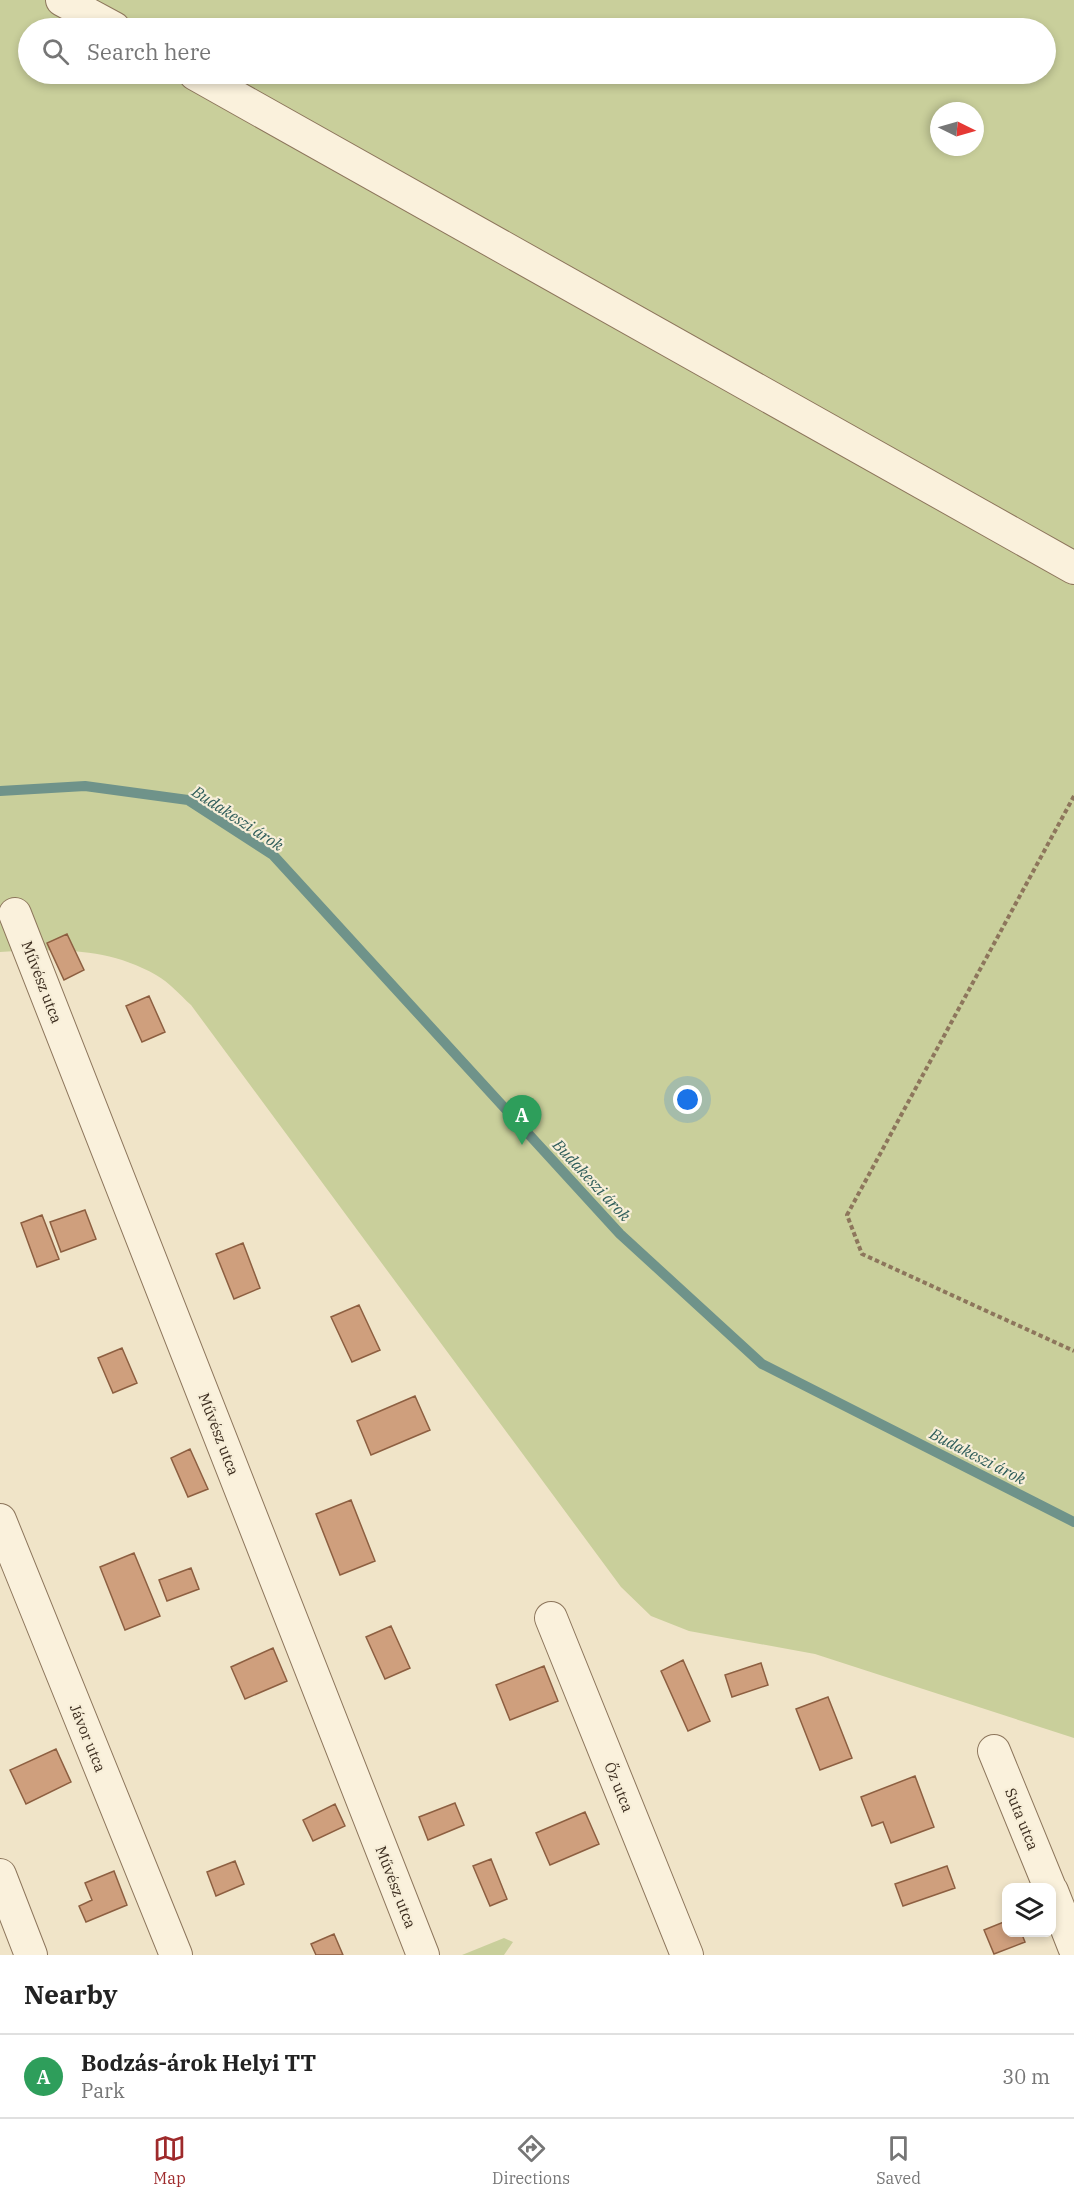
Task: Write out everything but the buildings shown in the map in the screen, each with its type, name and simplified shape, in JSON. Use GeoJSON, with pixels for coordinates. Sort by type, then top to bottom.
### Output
{"type":"FeatureCollection","features":[{"type":"Feature","properties":{"kind":"street"},"geometry":{"type":"LineString","coordinates":[[62,0],[95,18]]}},
{"type":"Feature","properties":{"kind":"street"},"geometry":{"type":"LineString","coordinates":[[213,84],[1074,568]]}},
{"type":"Feature","properties":{"kind":"street","name":"Művész utca"},"geometry":{"type":"LineString","coordinates":[[15,914],[423,1955]]}},
{"type":"Feature","properties":{"kind":"street","name":"Jávor utca"},"geometry":{"type":"LineString","coordinates":[[0,1520],[176,1955]]}},
{"type":"Feature","properties":{"kind":"street","name":"Őz utca"},"geometry":{"type":"LineString","coordinates":[[551,1618],[687,1955]]}},
{"type":"Feature","properties":{"kind":"street","name":"Suta utca"},"geometry":{"type":"LineString","coordinates":[[994,1751],[1049,1883]]}},
{"type":"Feature","properties":{"kind":"street"},"geometry":{"type":"LineString","coordinates":[[0,1875],[32,1955]]}},
{"type":"Feature","properties":{"kind":"street","name":"Suta utca"},"geometry":{"type":"LineString","coordinates":[[1056,1902],[1074,1947]]}},
{"type":"Feature","properties":{"kind":"path"},"geometry":{"type":"LineString","coordinates":[[1074,796],[848,1215],[862,1254],[1074,1351]]}},
{"type":"Feature","properties":{"kind":"green space"},"geometry":{"type":"Polygon","coordinates":[[[0,0],[1074,0],[1074,1738],[815,1654],[689,1631],[651,1616],[621,1587],[191,1005],[161,978],[137,966],[100,955],[61,951],[0,952],[0,0]]]}},
{"type":"Feature","properties":{"kind":"green space"},"geometry":{"type":"Polygon","coordinates":[[[504,1938],[513,1942],[504,1955],[462,1955],[504,1938]]]}},
{"type":"Feature","properties":{"kind":"waterway","name":"Budakeszi árok"},"geometry":{"type":"LineString","coordinates":[[0,791],[85,786],[188,800],[273,855],[620,1234],[762,1364],[1074,1522]]}},
{"type":"Feature","properties":{"kind":"place","name":"Bodzás-árok Helyi TT"},"geometry":{"type":"Point","coordinates":[522,1145]}}]}
